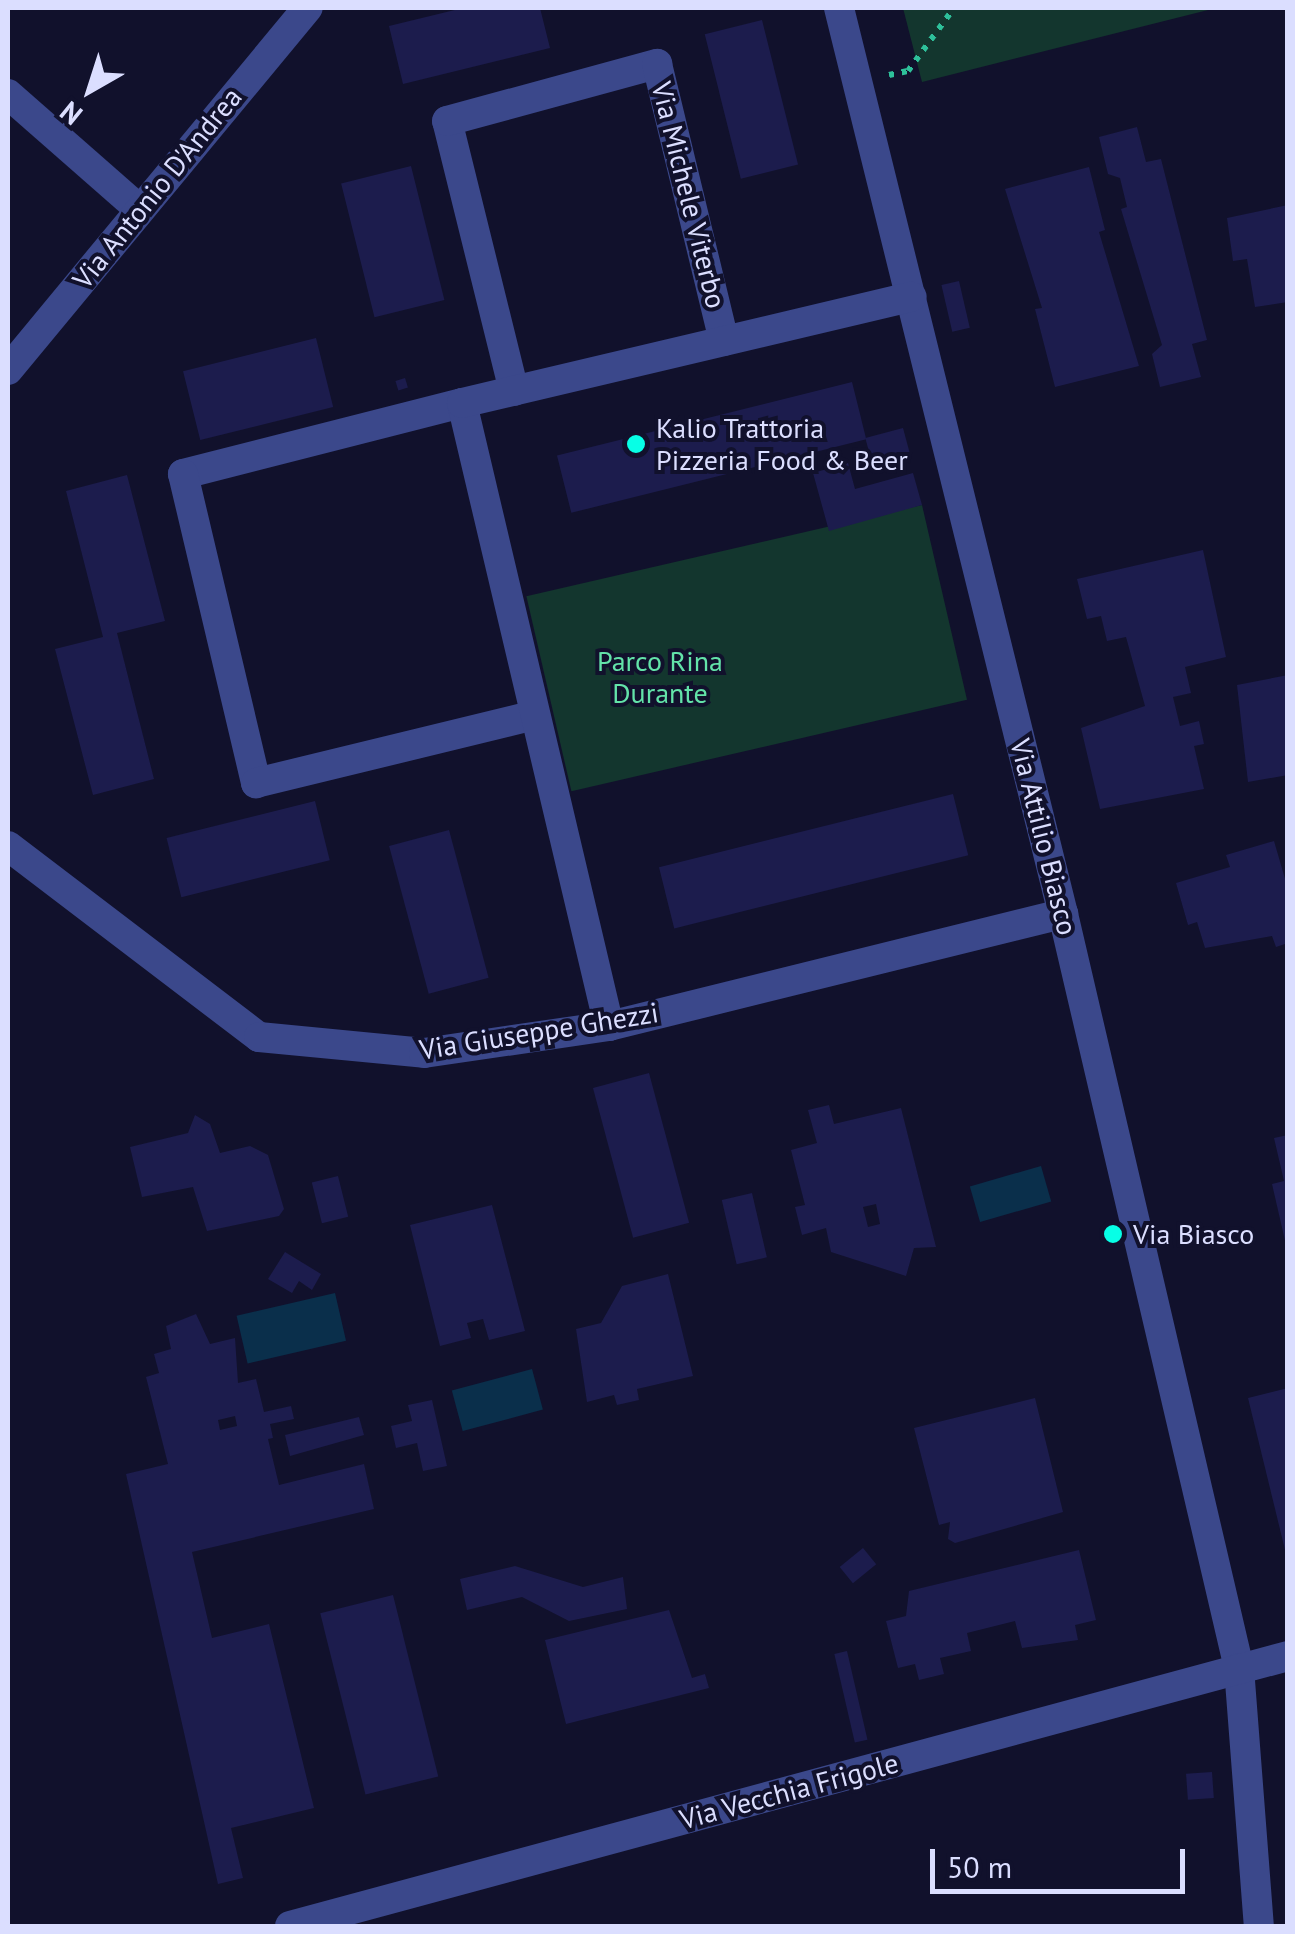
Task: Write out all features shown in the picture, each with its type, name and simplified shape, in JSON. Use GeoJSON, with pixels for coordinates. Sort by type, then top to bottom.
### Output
{"type":"FeatureCollection","features":[{"type":"Feature","properties":{"kind":"street","name":"Via Antonio D'Andrea"},"geometry":{"type":"LineString","coordinates":[[8,370],[307,8]]}},
{"type":"Feature","properties":{"kind":"street","name":"Via Attilio Biasco"},"geometry":{"type":"LineString","coordinates":[[840,8],[1063,914],[1239,1668],[1259,1926]]}},
{"type":"Feature","properties":{"kind":"street","name":"Via Michele Viterbo"},"geometry":{"type":"LineString","coordinates":[[514,391],[447,122],[657,64],[724,341]]}},
{"type":"Feature","properties":{"kind":"street"},"geometry":{"type":"LineString","coordinates":[[8,94],[139,209]]}},
{"type":"Feature","properties":{"kind":"street","name":"Via Michele Viterbo"},"geometry":{"type":"LineString","coordinates":[[535,715],[256,783],[184,474],[912,296]]}},
{"type":"Feature","properties":{"kind":"street"},"geometry":{"type":"LineString","coordinates":[[462,403],[608,1026]]}},
{"type":"Feature","properties":{"kind":"street","name":"Via Giuseppe Ghezzi"},"geometry":{"type":"LineString","coordinates":[[8,846],[259,1037],[424,1053],[608,1026],[1063,914]]}},
{"type":"Feature","properties":{"kind":"street","name":"Via Vecchia Frigole"},"geometry":{"type":"LineString","coordinates":[[290,1926],[1288,1656]]}},
{"type":"Feature","properties":{"kind":"path"},"geometry":{"type":"LineString","coordinates":[[889,75],[908,71],[954,8]]}},
{"type":"Feature","properties":{"kind":"green space"},"geometry":{"type":"Polygon","coordinates":[[[903,8],[1216,8],[922,82],[903,8]]]}},
{"type":"Feature","properties":{"kind":"green space","name":"Parco Rina Durante"},"geometry":{"type":"Polygon","coordinates":[[[922,505],[967,700],[571,791],[526,596],[922,505]]]}},
{"type":"Feature","properties":{"kind":"water"},"geometry":{"type":"Polygon","coordinates":[[[1041,1166],[1051,1202],[980,1222],[970,1186],[1041,1166]]]}},
{"type":"Feature","properties":{"kind":"water"},"geometry":{"type":"Polygon","coordinates":[[[335,1293],[346,1341],[248,1363],[237,1316],[335,1293]]]}},
{"type":"Feature","properties":{"kind":"water"},"geometry":{"type":"Polygon","coordinates":[[[532,1369],[543,1410],[463,1431],[452,1390],[532,1369]]]}},
{"type":"Feature","properties":{"kind":"building"},"geometry":{"type":"Polygon","coordinates":[[[463,8],[540,8],[550,48],[403,84],[389,26],[463,8]]]}},
{"type":"Feature","properties":{"kind":"building"},"geometry":{"type":"Polygon","coordinates":[[[762,20],[798,165],[741,179],[705,34],[762,20]]]}},
{"type":"Feature","properties":{"kind":"building"},"geometry":{"type":"Polygon","coordinates":[[[1137,127],[1146,162],[1161,159],[1207,340],[1192,344],[1201,377],[1160,387],[1152,354],[1162,345],[1121,209],[1127,207],[1120,178],[1108,174],[1099,137],[1137,127]]]}},
{"type":"Feature","properties":{"kind":"building"},"geometry":{"type":"Polygon","coordinates":[[[411,166],[444,300],[375,317],[341,183],[411,166]]]}},
{"type":"Feature","properties":{"kind":"building"},"geometry":{"type":"Polygon","coordinates":[[[1089,167],[1105,230],[1099,232],[1139,366],[1055,387],[1035,309],[1042,308],[1005,189],[1089,167]]]}},
{"type":"Feature","properties":{"kind":"building"},"geometry":{"type":"Polygon","coordinates":[[[1288,205],[1288,302],[1255,307],[1247,259],[1233,261],[1227,218],[1288,205]]]}},
{"type":"Feature","properties":{"kind":"building"},"geometry":{"type":"Polygon","coordinates":[[[959,281],[970,328],[952,332],[941,285],[959,281]]]}},
{"type":"Feature","properties":{"kind":"building"},"geometry":{"type":"Polygon","coordinates":[[[316,338],[333,407],[200,440],[183,371],[316,338]]]}},
{"type":"Feature","properties":{"kind":"building"},"geometry":{"type":"Polygon","coordinates":[[[405,378],[408,388],[398,390],[395,381],[405,378]]]}},
{"type":"Feature","properties":{"kind":"building"},"geometry":{"type":"Polygon","coordinates":[[[852,382],[866,439],[571,513],[557,456],[852,382]]]}},
{"type":"Feature","properties":{"kind":"building"},"geometry":{"type":"Polygon","coordinates":[[[903,428],[910,454],[872,464],[865,438],[903,428]]]}},
{"type":"Feature","properties":{"kind":"building"},"geometry":{"type":"Polygon","coordinates":[[[848,463],[855,489],[913,473],[922,505],[829,531],[813,473],[848,463]]]}},
{"type":"Feature","properties":{"kind":"building"},"geometry":{"type":"Polygon","coordinates":[[[127,475],[165,621],[117,633],[154,779],[93,795],[55,649],[103,637],[66,491],[127,475]]]}},
{"type":"Feature","properties":{"kind":"building"},"geometry":{"type":"Polygon","coordinates":[[[1203,550],[1226,657],[1185,667],[1191,693],[1173,697],[1180,726],[1199,721],[1204,744],[1194,746],[1204,789],[1100,809],[1081,728],[1145,706],[1126,637],[1107,641],[1101,616],[1087,619],[1077,579],[1203,550]]]}},
{"type":"Feature","properties":{"kind":"building"},"geometry":{"type":"Polygon","coordinates":[[[1288,675],[1288,775],[1248,782],[1237,685],[1288,675]]]}},
{"type":"Feature","properties":{"kind":"building"},"geometry":{"type":"Polygon","coordinates":[[[953,794],[968,855],[674,928],[659,867],[953,794]]]}},
{"type":"Feature","properties":{"kind":"building"},"geometry":{"type":"Polygon","coordinates":[[[315,801],[330,860],[181,897],[167,838],[315,801]]]}},
{"type":"Feature","properties":{"kind":"building"},"geometry":{"type":"Polygon","coordinates":[[[449,830],[489,978],[429,994],[389,846],[449,830]]]}},
{"type":"Feature","properties":{"kind":"building"},"geometry":{"type":"Polygon","coordinates":[[[1274,841],[1288,889],[1288,943],[1276,947],[1272,936],[1205,948],[1197,922],[1188,925],[1176,883],[1230,867],[1226,855],[1274,841]]]}},
{"type":"Feature","properties":{"kind":"building"},"geometry":{"type":"Polygon","coordinates":[[[649,1073],[689,1223],[633,1238],[593,1088],[649,1073]]]}},
{"type":"Feature","properties":{"kind":"building"},"geometry":{"type":"Polygon","coordinates":[[[829,1105],[834,1124],[901,1108],[936,1247],[914,1248],[906,1276],[831,1252],[826,1228],[802,1235],[795,1207],[805,1205],[791,1150],[817,1143],[808,1110],[829,1105]],[[876,1204],[863,1207],[868,1227],[880,1224],[876,1204]]]}},
{"type":"Feature","properties":{"kind":"building"},"geometry":{"type":"Polygon","coordinates":[[[195,1115],[210,1124],[220,1153],[250,1146],[268,1155],[284,1209],[279,1216],[207,1231],[193,1187],[142,1197],[130,1147],[188,1133],[195,1115]]]}},
{"type":"Feature","properties":{"kind":"building"},"geometry":{"type":"Polygon","coordinates":[[[1288,1135],[1286,1245],[1272,1184],[1284,1181],[1274,1138],[1288,1135]]]}},
{"type":"Feature","properties":{"kind":"building"},"geometry":{"type":"Polygon","coordinates":[[[338,1176],[348,1217],[322,1223],[312,1183],[338,1176]]]}},
{"type":"Feature","properties":{"kind":"building"},"geometry":{"type":"Polygon","coordinates":[[[752,1193],[767,1257],[737,1264],[722,1200],[752,1193]]]}},
{"type":"Feature","properties":{"kind":"building"},"geometry":{"type":"Polygon","coordinates":[[[492,1205],[525,1331],[489,1340],[483,1319],[467,1323],[471,1338],[440,1346],[410,1225],[492,1205]]]}},
{"type":"Feature","properties":{"kind":"building"},"geometry":{"type":"Polygon","coordinates":[[[285,1252],[321,1274],[312,1290],[299,1281],[292,1293],[268,1279],[285,1252]]]}},
{"type":"Feature","properties":{"kind":"building"},"geometry":{"type":"Polygon","coordinates":[[[668,1274],[693,1376],[637,1389],[639,1400],[617,1405],[614,1395],[587,1402],[576,1329],[601,1323],[622,1286],[668,1274]]]}},
{"type":"Feature","properties":{"kind":"building"},"geometry":{"type":"Polygon","coordinates":[[[196,1314],[210,1344],[235,1338],[238,1383],[256,1379],[264,1412],[291,1406],[294,1419],[270,1424],[273,1438],[268,1439],[279,1485],[364,1464],[374,1509],[192,1552],[212,1638],[269,1624],[314,1808],[231,1828],[243,1878],[218,1884],[126,1474],[168,1464],[146,1377],[159,1373],[154,1354],[171,1349],[166,1326],[196,1314]],[[235,1416],[218,1420],[220,1430],[237,1426],[235,1416]]]}},
{"type":"Feature","properties":{"kind":"building"},"geometry":{"type":"Polygon","coordinates":[[[1288,1388],[1288,1554],[1286,1554],[1248,1398],[1288,1388]]]}},
{"type":"Feature","properties":{"kind":"building"},"geometry":{"type":"Polygon","coordinates":[[[1035,1398],[1063,1512],[955,1543],[948,1539],[950,1522],[939,1525],[914,1428],[1035,1398]]]}},
{"type":"Feature","properties":{"kind":"building"},"geometry":{"type":"Polygon","coordinates":[[[432,1400],[447,1466],[423,1471],[417,1443],[396,1448],[391,1426],[412,1421],[408,1405],[432,1400]]]}},
{"type":"Feature","properties":{"kind":"building"},"geometry":{"type":"Polygon","coordinates":[[[359,1417],[364,1435],[290,1456],[285,1435],[359,1417]]]}},
{"type":"Feature","properties":{"kind":"building"},"geometry":{"type":"Polygon","coordinates":[[[863,1548],[876,1564],[853,1583],[840,1567],[863,1548]]]}},
{"type":"Feature","properties":{"kind":"building"},"geometry":{"type":"Polygon","coordinates":[[[1079,1550],[1096,1620],[1075,1625],[1078,1640],[1022,1648],[1015,1621],[967,1633],[971,1651],[940,1658],[944,1674],[919,1680],[915,1664],[898,1668],[886,1621],[906,1616],[909,1591],[1079,1550]]]}},
{"type":"Feature","properties":{"kind":"building"},"geometry":{"type":"Polygon","coordinates":[[[515,1566],[583,1587],[623,1577],[627,1609],[569,1621],[522,1597],[467,1610],[460,1579],[515,1566]]]}},
{"type":"Feature","properties":{"kind":"building"},"geometry":{"type":"Polygon","coordinates":[[[393,1595],[438,1776],[365,1795],[320,1613],[393,1595]]]}},
{"type":"Feature","properties":{"kind":"building"},"geometry":{"type":"Polygon","coordinates":[[[669,1610],[692,1678],[705,1674],[709,1688],[566,1724],[545,1640],[669,1610]]]}},
{"type":"Feature","properties":{"kind":"building"},"geometry":{"type":"Polygon","coordinates":[[[847,1651],[867,1740],[855,1743],[834,1654],[847,1651]]]}},
{"type":"Feature","properties":{"kind":"building"},"geometry":{"type":"Polygon","coordinates":[[[1212,1772],[1214,1798],[1188,1800],[1186,1774],[1212,1772]]]}},
{"type":"Feature","properties":{"kind":"place","name":"Kalio Trattoria Pizzeria Food & Beer"},"geometry":{"type":"Point","coordinates":[636,444]}},
{"type":"Feature","properties":{"kind":"place","name":"Via Biasco"},"geometry":{"type":"Point","coordinates":[1113,1234]}}]}
